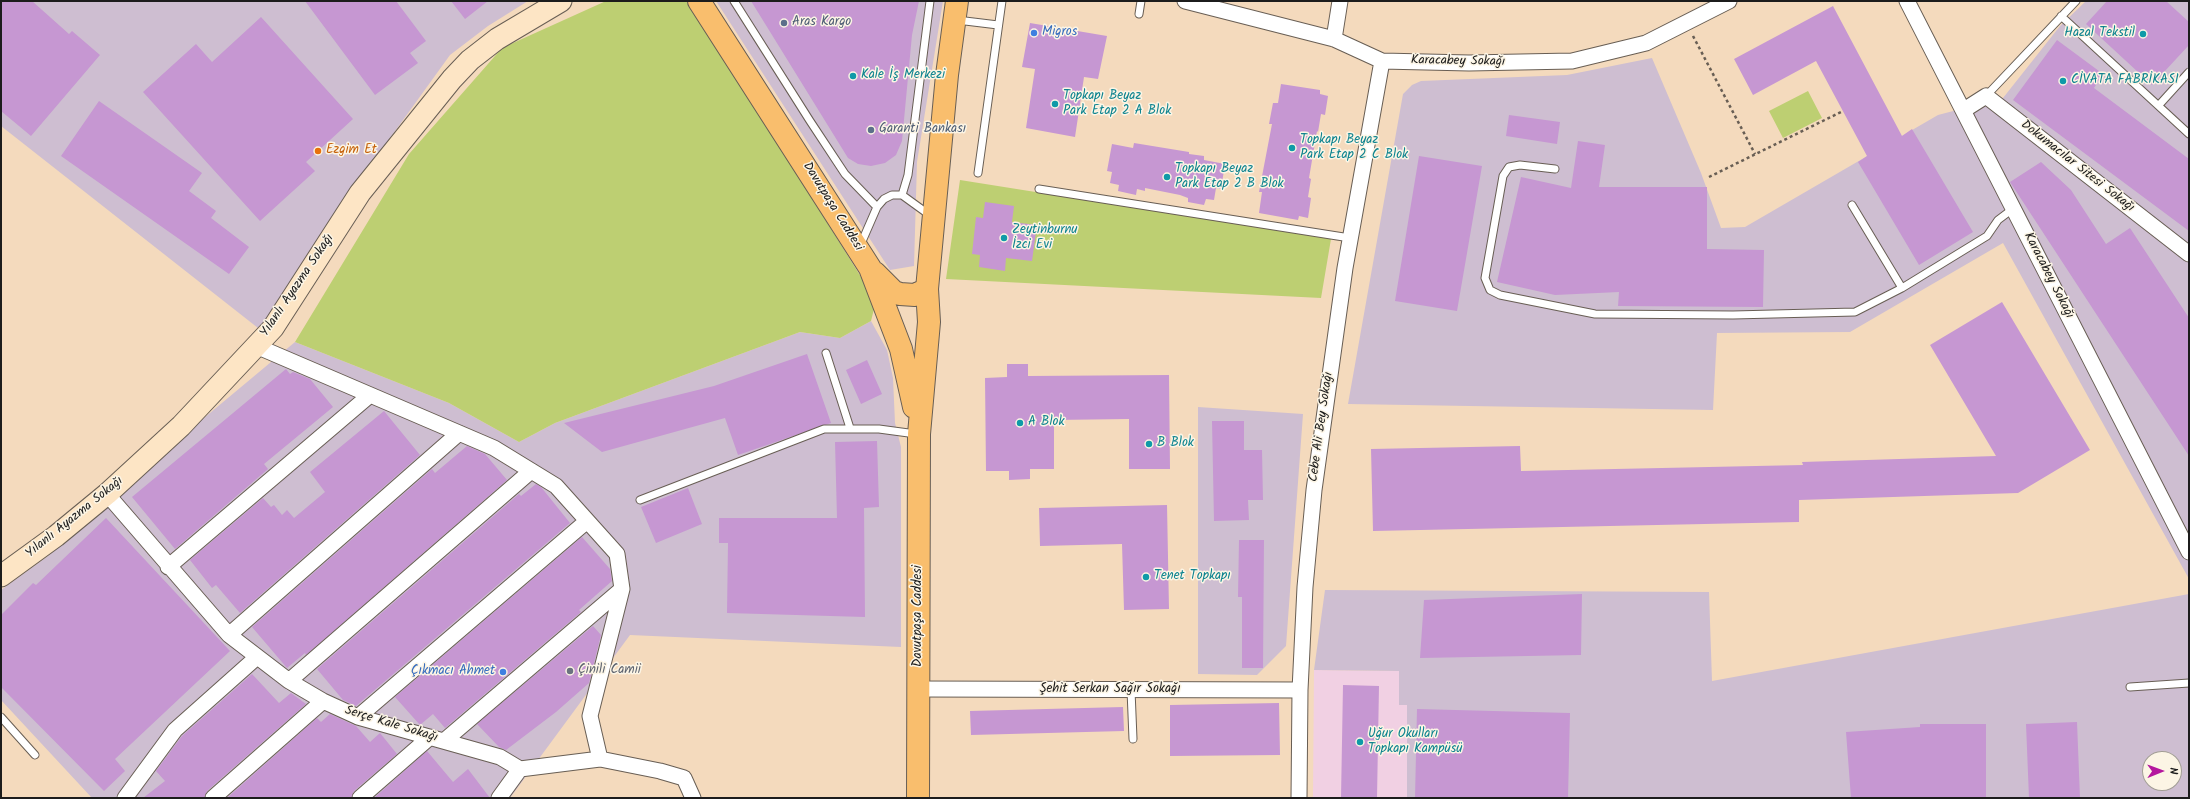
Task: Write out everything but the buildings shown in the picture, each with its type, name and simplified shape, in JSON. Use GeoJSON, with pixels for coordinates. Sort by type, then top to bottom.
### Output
{"type":"FeatureCollection","features":[{"type":"Feature","properties":{"kind":"main road","name":"Davutpaşa Caddesi"},"geometry":{"type":"LineString","coordinates":[[699,1],[870,268],[893,325],[908,370],[919,434]]}},
{"type":"Feature","properties":{"kind":"main road","name":"Davutpaşa Caddesi"},"geometry":{"type":"LineString","coordinates":[[918,798],[919,434],[929,322],[927,289],[956,10]]}},
{"type":"Feature","properties":{"kind":"main road"},"geometry":{"type":"LineString","coordinates":[[870,268],[894,292],[915,295],[927,289]]}},
{"type":"Feature","properties":{"kind":"street","name":"Yılanlı Ayazma Sokağı"},"geometry":{"type":"LineString","coordinates":[[1,576],[56,536],[107,494],[181,426],[273,328],[360,193],[452,79],[470,60],[497,39],[561,1]]}},
{"type":"Feature","properties":{"kind":"street","name":"Karacabey Sokağı"},"geometry":{"type":"LineString","coordinates":[[1185,1],[1334,39],[1382,61],[1469,63],[1572,61],[1646,43],[1686,24],[1728,1]]}},
{"type":"Feature","properties":{"kind":"street"},"geometry":{"type":"LineString","coordinates":[[1334,39],[1340,1]]}},
{"type":"Feature","properties":{"kind":"street","name":"Karacabey Sokağı"},"geometry":{"type":"LineString","coordinates":[[1907,1],[2189,552]]}},
{"type":"Feature","properties":{"kind":"street","name":"Cebe Ali Bey Sokağı"},"geometry":{"type":"LineString","coordinates":[[1299,798],[1300,690],[1305,587],[1314,490],[1350,238],[1382,61]]}},
{"type":"Feature","properties":{"kind":"street"},"geometry":{"type":"LineString","coordinates":[[1964,110],[1986,96]]}},
{"type":"Feature","properties":{"kind":"street","name":"Dokumacılar Sitesi Sokağı"},"geometry":{"type":"LineString","coordinates":[[1986,96],[2189,254]]}},
{"type":"Feature","properties":{"kind":"street"},"geometry":{"type":"LineString","coordinates":[[256,346],[494,448],[556,486],[617,554],[622,589],[590,716],[600,759]]}},
{"type":"Feature","properties":{"kind":"street"},"geometry":{"type":"LineString","coordinates":[[168,567],[370,395]]}},
{"type":"Feature","properties":{"kind":"street"},"geometry":{"type":"LineString","coordinates":[[229,635],[459,433]]}},
{"type":"Feature","properties":{"kind":"street"},"geometry":{"type":"LineString","coordinates":[[289,681],[531,471]]}},
{"type":"Feature","properties":{"kind":"street","name":"Serçe Kale Sokağı"},"geometry":{"type":"LineString","coordinates":[[107,494],[168,567],[229,635],[289,681],[323,701],[358,717],[500,756],[520,769]]}},
{"type":"Feature","properties":{"kind":"street"},"geometry":{"type":"LineString","coordinates":[[358,717],[587,521]]}},
{"type":"Feature","properties":{"kind":"street"},"geometry":{"type":"LineString","coordinates":[[360,798],[437,739],[622,589]]}},
{"type":"Feature","properties":{"kind":"street"},"geometry":{"type":"LineString","coordinates":[[125,798],[175,730],[258,657]]}},
{"type":"Feature","properties":{"kind":"street","name":"Şehit Serkan Sağır Sokağı"},"geometry":{"type":"LineString","coordinates":[[919,689],[1300,690]]}},
{"type":"Feature","properties":{"kind":"street"},"geometry":{"type":"LineString","coordinates":[[213,798],[323,701]]}},
{"type":"Feature","properties":{"kind":"street"},"geometry":{"type":"LineString","coordinates":[[499,798],[520,769],[600,759],[684,778],[693,798]]}},
{"type":"Feature","properties":{"kind":"lane"},"geometry":{"type":"LineString","coordinates":[[734,1],[810,122],[845,174],[877,207]]}},
{"type":"Feature","properties":{"kind":"lane"},"geometry":{"type":"LineString","coordinates":[[902,195],[908,175],[930,1]]}},
{"type":"Feature","properties":{"kind":"lane"},"geometry":{"type":"LineString","coordinates":[[978,173],[1002,1]]}},
{"type":"Feature","properties":{"kind":"lane"},"geometry":{"type":"LineString","coordinates":[[1139,14],[1141,1]]}},
{"type":"Feature","properties":{"kind":"lane"},"geometry":{"type":"LineString","coordinates":[[1986,96],[2076,1]]}},
{"type":"Feature","properties":{"kind":"lane"},"geometry":{"type":"LineString","coordinates":[[956,10],[998,25]]}},
{"type":"Feature","properties":{"kind":"lane"},"geometry":{"type":"LineString","coordinates":[[2061,16],[2189,134]]}},
{"type":"Feature","properties":{"kind":"lane"},"geometry":{"type":"LineString","coordinates":[[2158,105],[2189,72]]}},
{"type":"Feature","properties":{"kind":"lane"},"geometry":{"type":"LineString","coordinates":[[1555,169],[1520,165],[1509,168],[1503,176],[1485,278],[1490,290],[1500,295],[1595,314],[1732,315],[1855,312],[1902,288],[1987,236],[1998,220],[2014,208]]}},
{"type":"Feature","properties":{"kind":"lane"},"geometry":{"type":"LineString","coordinates":[[1039,189],[1350,238]]}},
{"type":"Feature","properties":{"kind":"lane"},"geometry":{"type":"LineString","coordinates":[[859,250],[877,207],[884,199],[892,195],[902,195],[934,218]]}},
{"type":"Feature","properties":{"kind":"lane"},"geometry":{"type":"LineString","coordinates":[[1852,205],[1902,288]]}},
{"type":"Feature","properties":{"kind":"lane"},"geometry":{"type":"LineString","coordinates":[[826,353],[850,428]]}},
{"type":"Feature","properties":{"kind":"lane"},"geometry":{"type":"LineString","coordinates":[[640,500],[824,429],[850,428],[919,434]]}},
{"type":"Feature","properties":{"kind":"lane"},"geometry":{"type":"LineString","coordinates":[[2130,687],[2189,683]]}},
{"type":"Feature","properties":{"kind":"lane"},"geometry":{"type":"LineString","coordinates":[[1131,690],[1133,739]]}},
{"type":"Feature","properties":{"kind":"lane"},"geometry":{"type":"LineString","coordinates":[[1,717],[35,755]]}},
{"type":"Feature","properties":{"kind":"path"},"geometry":{"type":"LineString","coordinates":[[1686,24],[1755,154]]}},
{"type":"Feature","properties":{"kind":"path"},"geometry":{"type":"LineString","coordinates":[[1709,177],[1843,112]]}},
{"type":"Feature","properties":{"kind":"shaded area"},"geometry":{"type":"Polygon","coordinates":[[[1,1],[528,1],[488,26],[450,55],[359,181],[267,319],[258,328],[1,126],[1,1]]]}},
{"type":"Feature","properties":{"kind":"shaded area"},"geometry":{"type":"Polygon","coordinates":[[[716,1],[943,1],[917,162],[914,266],[890,270],[716,1]]]}},
{"type":"Feature","properties":{"kind":"shaded area"},"geometry":{"type":"Polygon","coordinates":[[[2086,1],[2187,1],[2189,3],[2189,579],[2003,243],[1850,332],[1717,333],[1713,410],[1348,404],[1403,94],[1412,85],[1421,81],[1567,75],[1652,58],[1701,173],[1721,228],[1745,227],[1938,115],[2003,98],[2060,26],[2086,1]]]}},
{"type":"Feature","properties":{"kind":"shaded area"},"geometry":{"type":"Polygon","coordinates":[[[871,321],[887,350],[893,378],[895,423],[901,447],[901,647],[630,635],[510,798],[92,798],[1,700],[1,590],[48,556],[125,492],[192,428],[295,342],[449,403],[519,442],[555,423],[800,332],[840,338],[871,321]]]}},
{"type":"Feature","properties":{"kind":"shaded area"},"geometry":{"type":"Polygon","coordinates":[[[1198,407],[1303,414],[1286,646],[1257,675],[1198,674],[1198,407]]]}},
{"type":"Feature","properties":{"kind":"shaded area"},"geometry":{"type":"Polygon","coordinates":[[[1325,590],[1709,592],[1712,681],[2189,594],[2189,798],[1407,798],[1407,705],[1399,705],[1399,671],[1314,670],[1325,590]]]}},
{"type":"Feature","properties":{"kind":"shaded area"},"geometry":{"type":"Polygon","coordinates":[[[1314,670],[1399,671],[1399,705],[1408,705],[1407,798],[1313,798],[1314,670]]]}},
{"type":"Feature","properties":{"kind":"green space"},"geometry":{"type":"Polygon","coordinates":[[[606,1],[689,1],[876,301],[871,321],[840,338],[800,332],[555,423],[519,442],[449,403],[295,342],[409,154],[502,48],[606,1]]]}},
{"type":"Feature","properties":{"kind":"green space"},"geometry":{"type":"Polygon","coordinates":[[[1808,91],[1822,118],[1783,138],[1769,111],[1808,91]]]}},
{"type":"Feature","properties":{"kind":"green space"},"geometry":{"type":"Polygon","coordinates":[[[960,180],[1331,239],[1321,298],[946,279],[960,180]]]}},
{"type":"Feature","properties":{"kind":"place","name":"Aras Kargo"},"geometry":{"type":"Point","coordinates":[784,23]}},
{"type":"Feature","properties":{"kind":"place","name":"Migros"},"geometry":{"type":"Point","coordinates":[1034,33]}},
{"type":"Feature","properties":{"kind":"place","name":"Hazal Tekstil"},"geometry":{"type":"Point","coordinates":[2143,34]}},
{"type":"Feature","properties":{"kind":"place","name":"Kale İş Merkezi"},"geometry":{"type":"Point","coordinates":[853,76]}},
{"type":"Feature","properties":{"kind":"place","name":"CİVATA FABRİKASI"},"geometry":{"type":"Point","coordinates":[2063,81]}},
{"type":"Feature","properties":{"kind":"place","name":"Topkapı Beyaz Park Etap 2 A Blok"},"geometry":{"type":"Point","coordinates":[1055,104]}},
{"type":"Feature","properties":{"kind":"place","name":"Garanti Bankası"},"geometry":{"type":"Point","coordinates":[871,130]}},
{"type":"Feature","properties":{"kind":"place","name":"Topkapı Beyaz Park Etap 2 C Blok"},"geometry":{"type":"Point","coordinates":[1292,148]}},
{"type":"Feature","properties":{"kind":"place","name":"Ezgim Et"},"geometry":{"type":"Point","coordinates":[318,151]}},
{"type":"Feature","properties":{"kind":"place","name":"Topkapı Beyaz Park Etap 2 B Blok"},"geometry":{"type":"Point","coordinates":[1167,177]}},
{"type":"Feature","properties":{"kind":"place","name":"Zeytinburnu İzci Evi"},"geometry":{"type":"Point","coordinates":[1004,238]}},
{"type":"Feature","properties":{"kind":"place","name":"A Blok"},"geometry":{"type":"Point","coordinates":[1020,423]}},
{"type":"Feature","properties":{"kind":"place","name":"B Blok"},"geometry":{"type":"Point","coordinates":[1149,444]}},
{"type":"Feature","properties":{"kind":"place","name":"Tenet Topkapı"},"geometry":{"type":"Point","coordinates":[1146,577]}},
{"type":"Feature","properties":{"kind":"place","name":"Çinili Camii"},"geometry":{"type":"Point","coordinates":[570,671]}},
{"type":"Feature","properties":{"kind":"place","name":"Çıkmacı Ahmet"},"geometry":{"type":"Point","coordinates":[503,672]}},
{"type":"Feature","properties":{"kind":"place","name":"Uğur Okulları Topkapı Kampüsü"},"geometry":{"type":"Point","coordinates":[1360,742]}}]}
